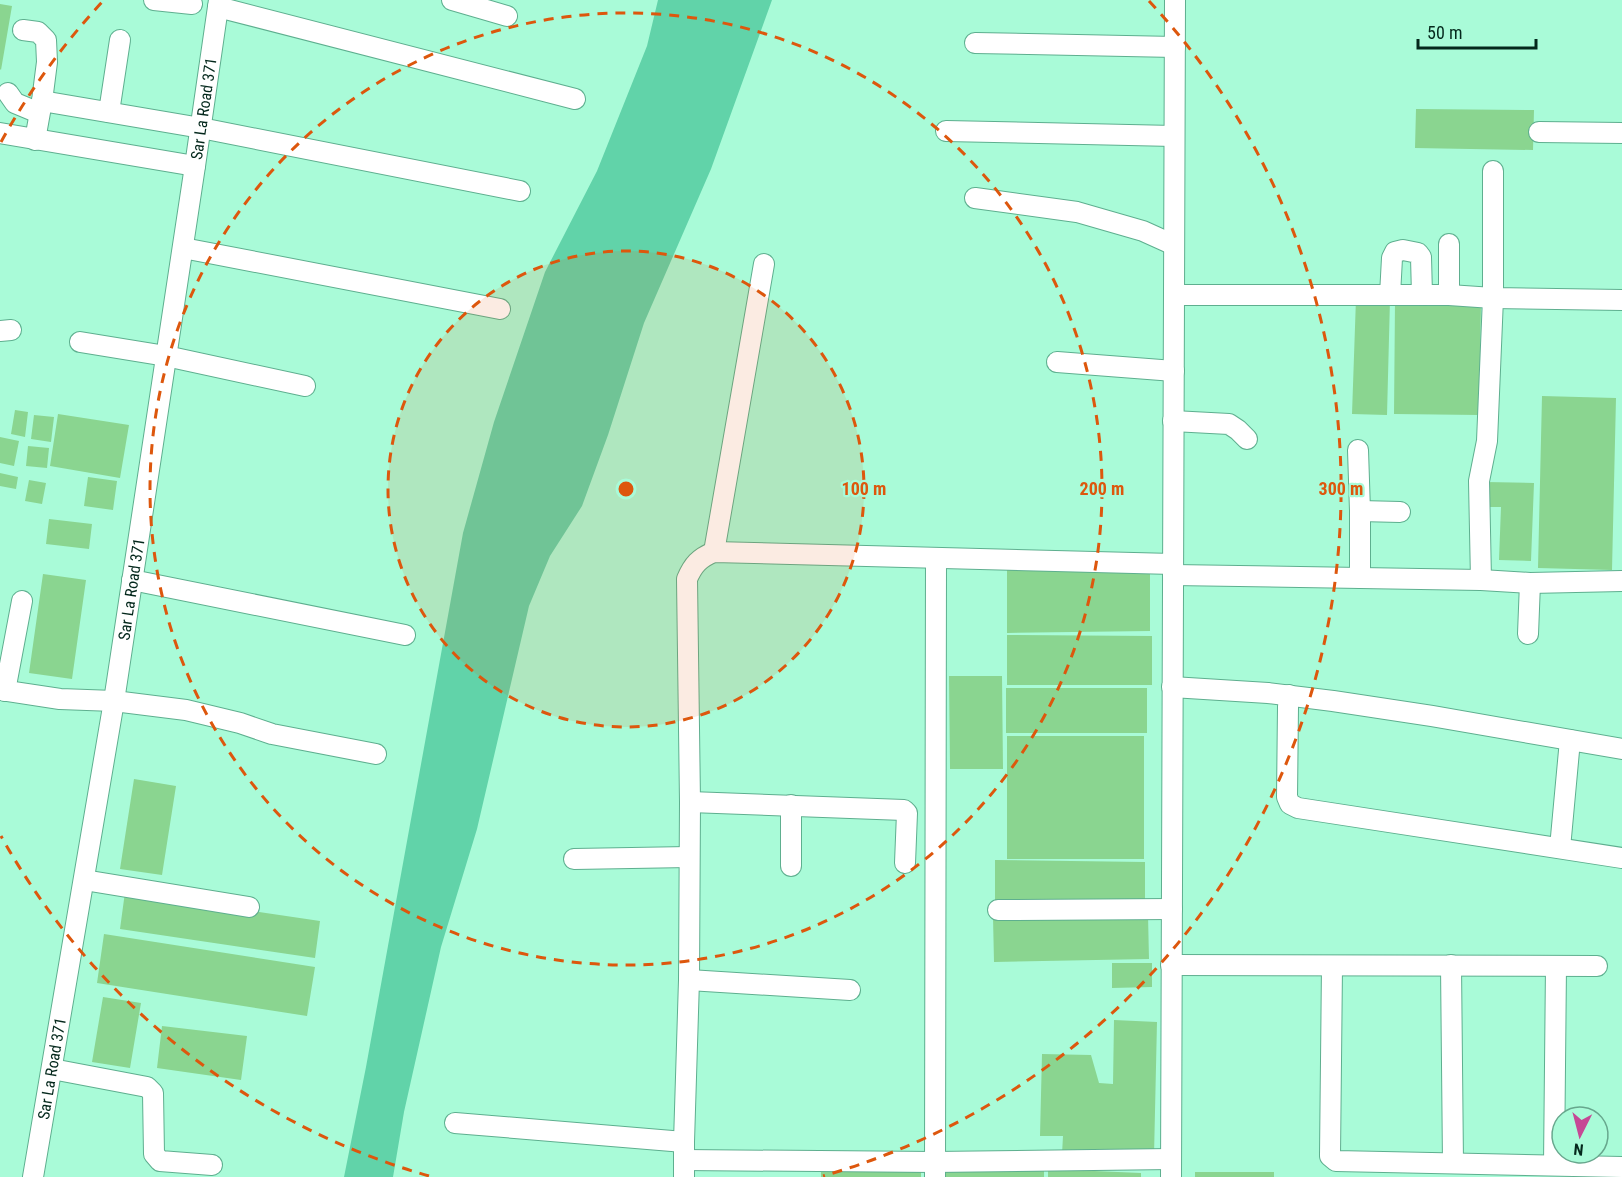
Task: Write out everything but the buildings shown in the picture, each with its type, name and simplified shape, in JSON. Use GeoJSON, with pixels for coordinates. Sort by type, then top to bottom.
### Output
{"type":"FeatureCollection","features":[{"type":"Feature","properties":{"kind":"street"},"geometry":{"type":"LineString","coordinates":[[154,0],[192,3]]}},
{"type":"Feature","properties":{"kind":"street"},"geometry":{"type":"LineString","coordinates":[[452,0],[507,16]]}},
{"type":"Feature","properties":{"kind":"street"},"geometry":{"type":"LineString","coordinates":[[455,1123],[684,1160],[935,1169],[1171,1168],[1175,0]]}},
{"type":"Feature","properties":{"kind":"street"},"geometry":{"type":"LineString","coordinates":[[218,3],[575,99]]}},
{"type":"Feature","properties":{"kind":"street","name":"Sar La Road 371"},"geometry":{"type":"LineString","coordinates":[[33,1177],[114,701],[218,3]]}},
{"type":"Feature","properties":{"kind":"street"},"geometry":{"type":"LineString","coordinates":[[23,30],[38,32],[46,40],[47,62],[34,140]]}},
{"type":"Feature","properties":{"kind":"street"},"geometry":{"type":"LineString","coordinates":[[109,112],[120,40]]}},
{"type":"Feature","properties":{"kind":"street"},"geometry":{"type":"LineString","coordinates":[[975,43],[1175,47]]}},
{"type":"Feature","properties":{"kind":"street"},"geometry":{"type":"LineString","coordinates":[[8,93],[15,102],[40,107],[109,112],[201,128],[520,191]]}},
{"type":"Feature","properties":{"kind":"street"},"geometry":{"type":"LineString","coordinates":[[946,131],[1174,136]]}},
{"type":"Feature","properties":{"kind":"street"},"geometry":{"type":"LineString","coordinates":[[1539,132],[1622,133]]}},
{"type":"Feature","properties":{"kind":"street"},"geometry":{"type":"LineString","coordinates":[[0,134],[195,166]]}},
{"type":"Feature","properties":{"kind":"street"},"geometry":{"type":"LineString","coordinates":[[1481,580],[1479,481],[1487,441],[1493,298],[1493,171]]}},
{"type":"Feature","properties":{"kind":"street"},"geometry":{"type":"LineString","coordinates":[[975,198],[1077,212],[1143,231],[1174,245]]}},
{"type":"Feature","properties":{"kind":"street"},"geometry":{"type":"LineString","coordinates":[[183,248],[500,309]]}},
{"type":"Feature","properties":{"kind":"street"},"geometry":{"type":"LineString","coordinates":[[1390,294],[1392,258],[1395,252],[1403,250],[1418,253],[1421,257],[1422,295]]}},
{"type":"Feature","properties":{"kind":"street"},"geometry":{"type":"LineString","coordinates":[[1421,268],[1449,252],[1449,295]]}},
{"type":"Feature","properties":{"kind":"street"},"geometry":{"type":"LineString","coordinates":[[714,552],[764,264]]}},
{"type":"Feature","properties":{"kind":"street"},"geometry":{"type":"LineString","coordinates":[[1174,295],[1390,294],[1622,300]]}},
{"type":"Feature","properties":{"kind":"street"},"geometry":{"type":"LineString","coordinates":[[80,342],[166,356],[305,386]]}},
{"type":"Feature","properties":{"kind":"street"},"geometry":{"type":"LineString","coordinates":[[1058,362],[1174,371]]}},
{"type":"Feature","properties":{"kind":"street"},"geometry":{"type":"LineString","coordinates":[[1173,422],[1228,424],[1238,430],[1247,440]]}},
{"type":"Feature","properties":{"kind":"street"},"geometry":{"type":"LineString","coordinates":[[1358,450],[1360,578]]}},
{"type":"Feature","properties":{"kind":"street"},"geometry":{"type":"LineString","coordinates":[[1360,510],[1400,512]]}},
{"type":"Feature","properties":{"kind":"street"},"geometry":{"type":"LineString","coordinates":[[684,1160],[690,802],[687,579],[692,566],[702,557],[714,552],[936,558],[1360,578],[1530,583],[1622,581]]}},
{"type":"Feature","properties":{"kind":"street"},"geometry":{"type":"LineString","coordinates":[[935,1169],[936,558]]}},
{"type":"Feature","properties":{"kind":"street"},"geometry":{"type":"LineString","coordinates":[[132,580],[405,635]]}},
{"type":"Feature","properties":{"kind":"street"},"geometry":{"type":"LineString","coordinates":[[1528,634],[1530,583]]}},
{"type":"Feature","properties":{"kind":"street"},"geometry":{"type":"LineString","coordinates":[[22,601],[3,690],[60,699],[114,701],[186,710],[240,723],[272,735],[376,754]]}},
{"type":"Feature","properties":{"kind":"street"},"geometry":{"type":"LineString","coordinates":[[1173,687],[1289,695],[1402,711],[1622,749]]}},
{"type":"Feature","properties":{"kind":"street"},"geometry":{"type":"LineString","coordinates":[[1289,695],[1287,797],[1290,804],[1298,808],[1622,858]]}},
{"type":"Feature","properties":{"kind":"street"},"geometry":{"type":"LineString","coordinates":[[1560,848],[1570,740]]}},
{"type":"Feature","properties":{"kind":"street"},"geometry":{"type":"LineString","coordinates":[[690,802],[906,811],[905,863]]}},
{"type":"Feature","properties":{"kind":"street"},"geometry":{"type":"LineString","coordinates":[[791,806],[791,866]]}},
{"type":"Feature","properties":{"kind":"street"},"geometry":{"type":"LineString","coordinates":[[574,859],[689,857]]}},
{"type":"Feature","properties":{"kind":"street"},"geometry":{"type":"LineString","coordinates":[[84,880],[249,907]]}},
{"type":"Feature","properties":{"kind":"street"},"geometry":{"type":"LineString","coordinates":[[999,910],[1172,909]]}},
{"type":"Feature","properties":{"kind":"street"},"geometry":{"type":"LineString","coordinates":[[1172,965],[1596,966]]}},
{"type":"Feature","properties":{"kind":"street"},"geometry":{"type":"LineString","coordinates":[[1332,966],[1330,1156],[1336,1161],[1453,1163],[1558,1169],[1622,1167]]}},
{"type":"Feature","properties":{"kind":"street"},"geometry":{"type":"LineString","coordinates":[[1451,966],[1453,1163]]}},
{"type":"Feature","properties":{"kind":"street"},"geometry":{"type":"LineString","coordinates":[[1556,966],[1558,1169]]}},
{"type":"Feature","properties":{"kind":"street"},"geometry":{"type":"LineString","coordinates":[[688,980],[850,990]]}},
{"type":"Feature","properties":{"kind":"street"},"geometry":{"type":"LineString","coordinates":[[52,1069],[147,1087],[153,1094],[154,1154],[160,1161],[212,1165]]}},
{"type":"Feature","properties":{"kind":"shaded area"},"geometry":{"type":"Polygon","coordinates":[[[658,0],[772,0],[711,169],[644,323],[608,435],[582,506],[550,556],[529,606],[477,829],[441,947],[404,1112],[393,1177],[344,1177],[463,533],[494,422],[545,272],[597,171],[647,46],[658,0]]]}}]}
